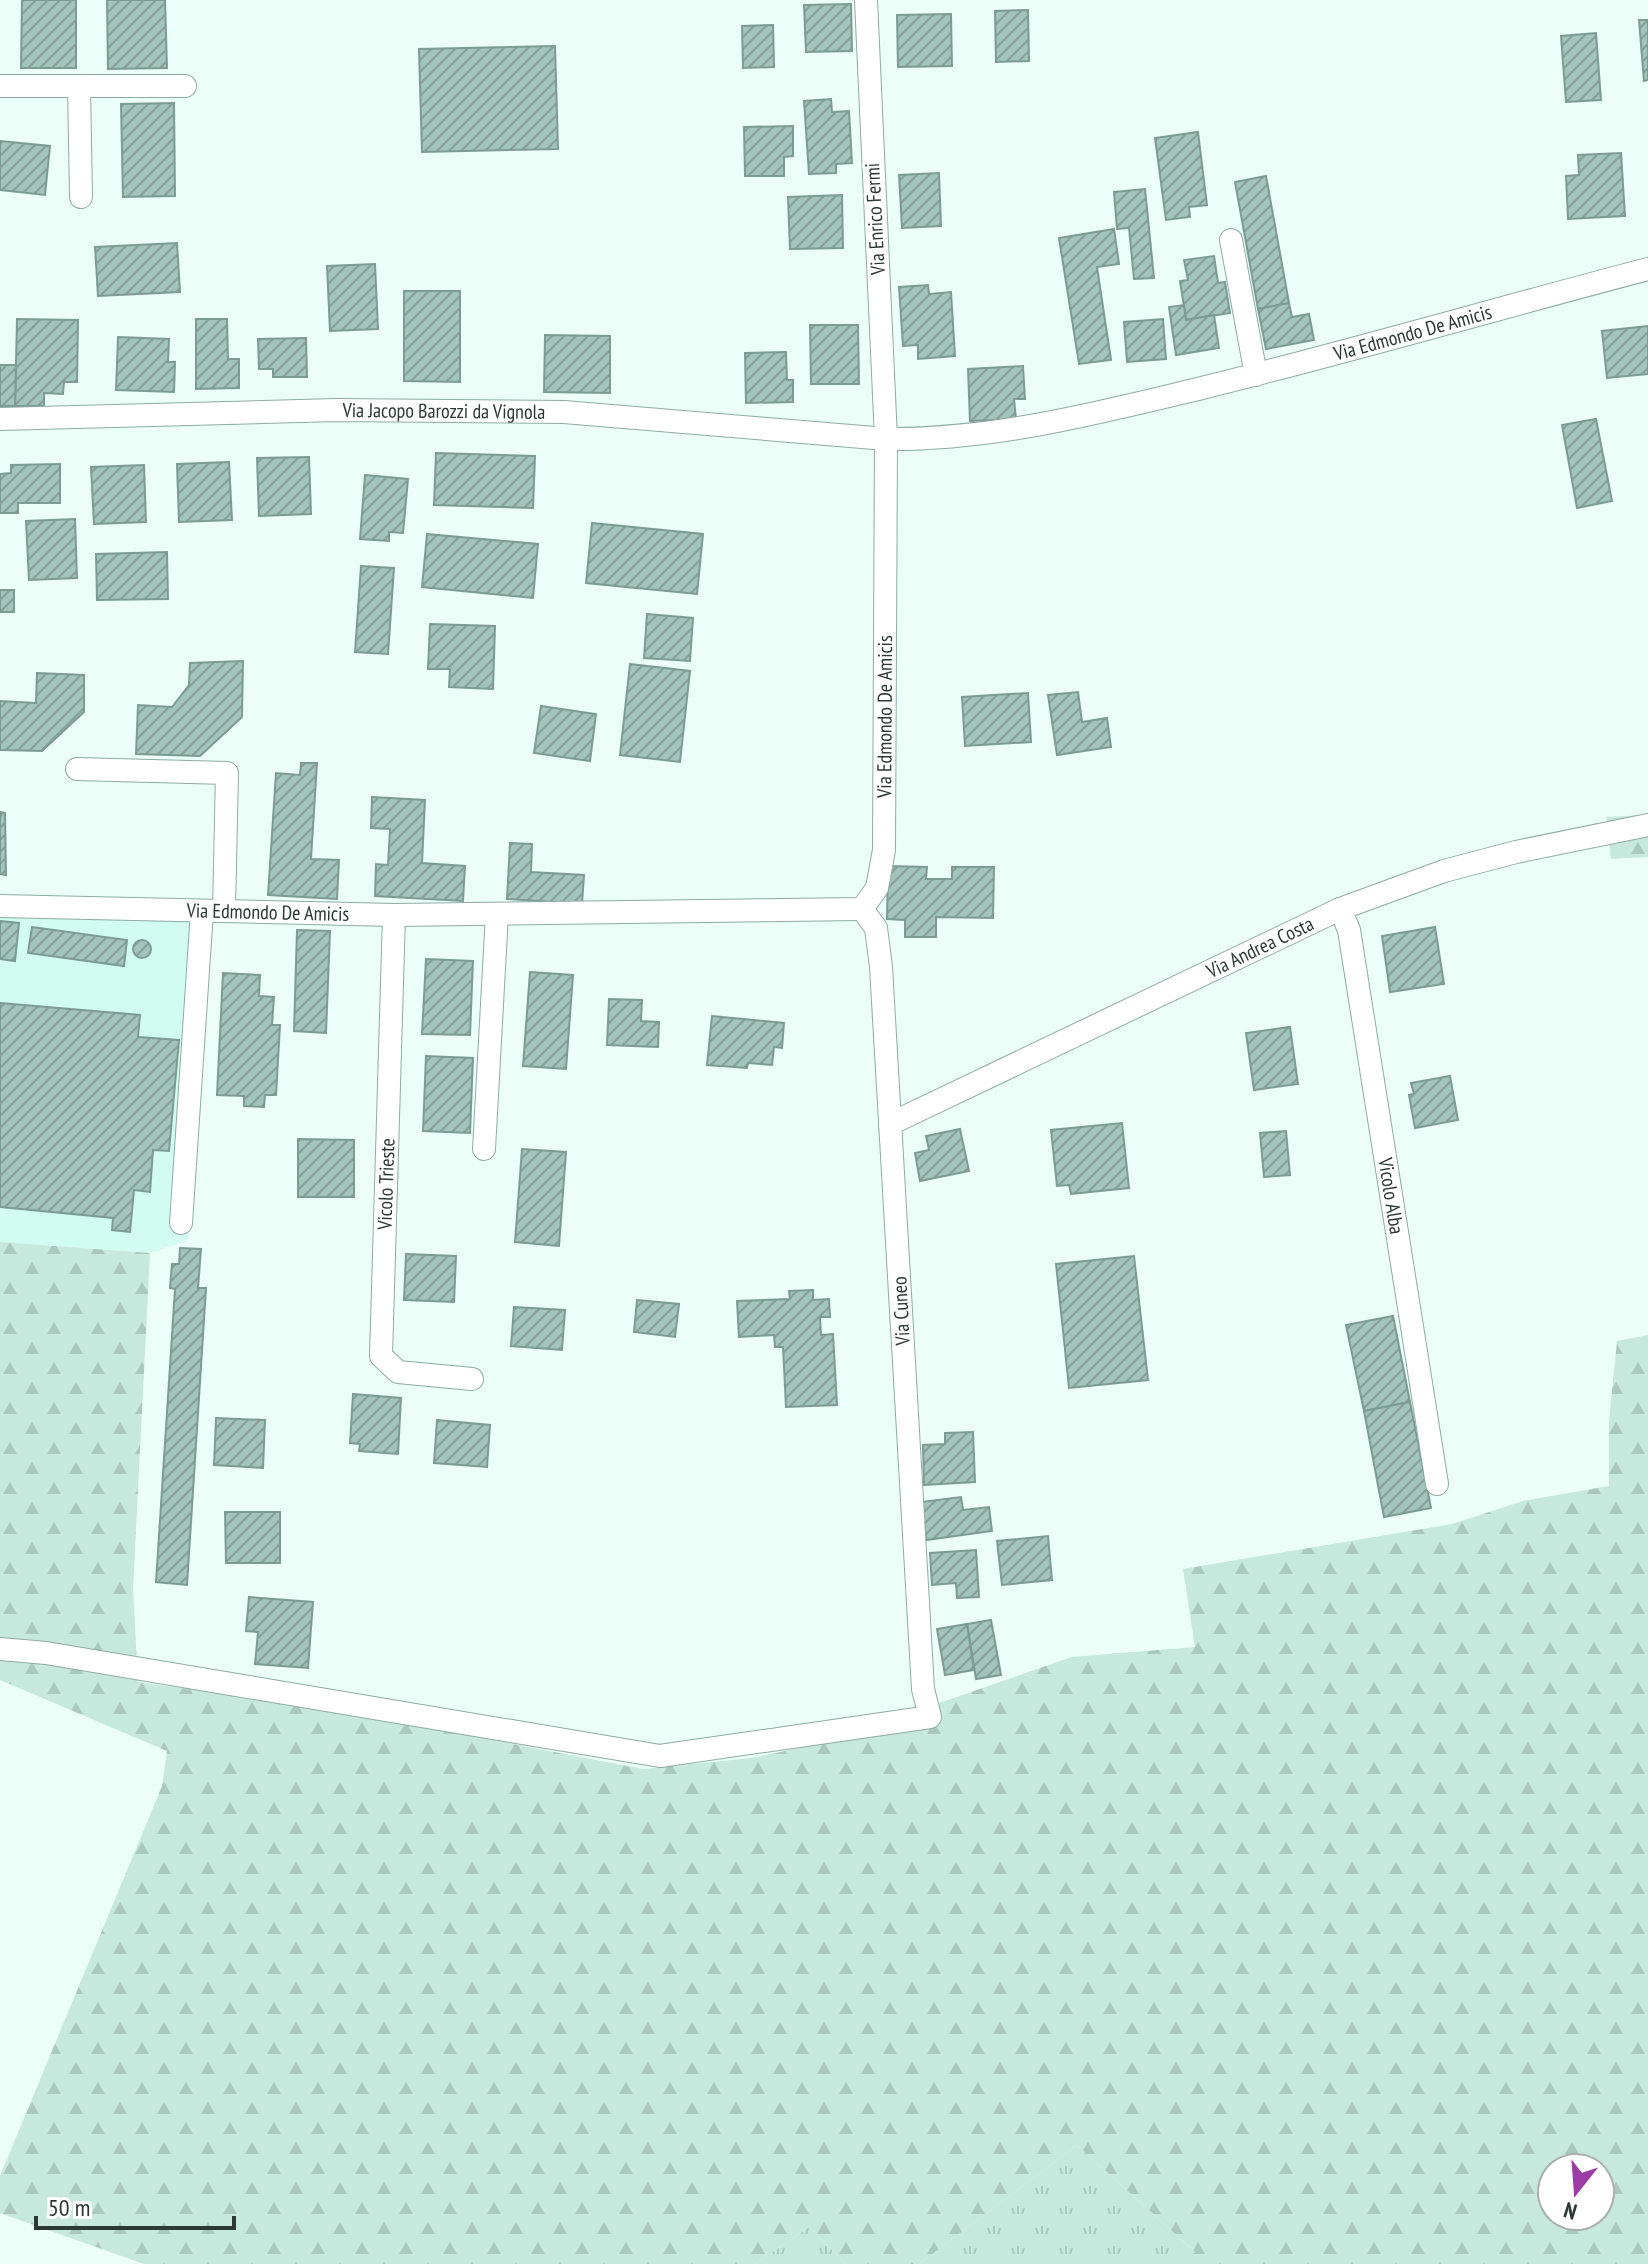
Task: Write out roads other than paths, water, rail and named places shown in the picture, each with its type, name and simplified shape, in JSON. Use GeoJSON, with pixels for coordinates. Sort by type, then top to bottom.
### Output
{"type":"FeatureCollection","features":[{"type":"Feature","properties":{"kind":"street","name":"Via Enrico Fermi"},"geometry":{"type":"LineString","coordinates":[[866,0],[886,439]]}},
{"type":"Feature","properties":{"kind":"street"},"geometry":{"type":"LineString","coordinates":[[0,86],[185,86]]}},
{"type":"Feature","properties":{"kind":"street"},"geometry":{"type":"LineString","coordinates":[[79,86],[81,197]]}},
{"type":"Feature","properties":{"kind":"street"},"geometry":{"type":"LineString","coordinates":[[1231,240],[1256,375]]}},
{"type":"Feature","properties":{"kind":"street","name":"Via Edmondo De Amicis"},"geometry":{"type":"LineString","coordinates":[[0,906],[394,915],[862,909],[877,888],[884,850],[886,439],[936,439],[1062,422],[1256,375],[1648,269]]}},
{"type":"Feature","properties":{"kind":"street","name":"Via Jacopo Barozzi da Vignola"},"geometry":{"type":"LineString","coordinates":[[0,419],[336,410],[564,412],[886,439]]}},
{"type":"Feature","properties":{"kind":"street"},"geometry":{"type":"LineString","coordinates":[[77,769],[227,773],[181,1223]]}},
{"type":"Feature","properties":{"kind":"street","name":"Via Andrea Costa"},"geometry":{"type":"LineString","coordinates":[[890,1124],[1340,909],[1444,871],[1516,852],[1648,825]]}},
{"type":"Feature","properties":{"kind":"street","name":"Via Cuneo"},"geometry":{"type":"LineString","coordinates":[[0,1649],[46,1653],[660,1756],[930,1717],[923,1689],[881,967],[876,928],[862,909]]}},
{"type":"Feature","properties":{"kind":"street","name":"Vicolo Alba"},"geometry":{"type":"LineString","coordinates":[[1340,909],[1349,930],[1437,1484]]}},
{"type":"Feature","properties":{"kind":"street"},"geometry":{"type":"LineString","coordinates":[[484,1149],[497,914]]}},
{"type":"Feature","properties":{"kind":"street","name":"Vicolo Trieste"},"geometry":{"type":"LineString","coordinates":[[394,915],[381,1356],[398,1372],[472,1379]]}}]}
